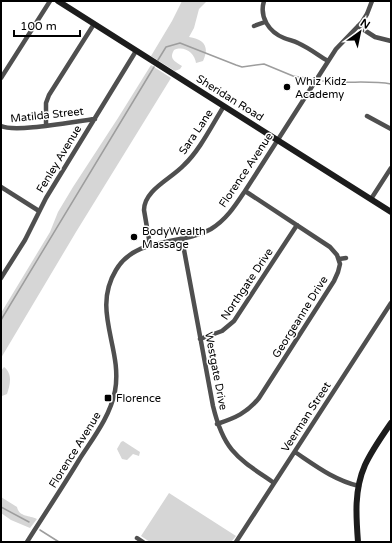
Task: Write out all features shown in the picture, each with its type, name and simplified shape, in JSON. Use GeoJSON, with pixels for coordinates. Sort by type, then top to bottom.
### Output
{"type":"FeatureCollection","features":[{"type":"Feature","properties":{"kind":"main road","name":"Sheridan Road"},"geometry":{"type":"LineString","coordinates":[[58,1],[391,212]]}},
{"type":"Feature","properties":{"kind":"main road"},"geometry":{"type":"LineString","coordinates":[[358,542],[356,511],[359,486],[365,465],[391,423]]}},
{"type":"Feature","properties":{"kind":"street"},"geometry":{"type":"LineString","coordinates":[[1,78],[50,1]]}},
{"type":"Feature","properties":{"kind":"street"},"geometry":{"type":"LineString","coordinates":[[264,1],[262,10],[265,22],[276,34],[303,46],[328,61]]}},
{"type":"Feature","properties":{"kind":"street","name":"Florence Avenue"},"geometry":{"type":"LineString","coordinates":[[27,542],[100,428],[109,410],[114,391],[116,374],[106,310],[107,289],[112,277],[123,261],[137,250],[150,245],[182,239],[202,233],[219,223],[231,212],[328,61],[341,43],[358,26],[367,14],[372,1]]}},
{"type":"Feature","properties":{"kind":"street"},"geometry":{"type":"LineString","coordinates":[[254,26],[265,22]]}},
{"type":"Feature","properties":{"kind":"street"},"geometry":{"type":"LineString","coordinates":[[46,125],[46,103],[49,95],[94,24]]}},
{"type":"Feature","properties":{"kind":"street"},"geometry":{"type":"LineString","coordinates":[[358,26],[375,37],[382,40],[391,41]]}},
{"type":"Feature","properties":{"kind":"street","name":"Fenley Avenue"},"geometry":{"type":"LineString","coordinates":[[1,278],[25,240],[39,211],[136,51]]}},
{"type":"Feature","properties":{"kind":"street"},"geometry":{"type":"LineString","coordinates":[[1,66],[6,69]]}},
{"type":"Feature","properties":{"kind":"street","name":"Sara Lane"},"geometry":{"type":"LineString","coordinates":[[150,245],[144,210],[144,204],[147,197],[152,191],[187,162],[224,106]]}},
{"type":"Feature","properties":{"kind":"street"},"geometry":{"type":"LineString","coordinates":[[367,116],[391,129]]}},
{"type":"Feature","properties":{"kind":"street","name":"Matilda Street"},"geometry":{"type":"LineString","coordinates":[[1,126],[13,129],[95,118]]}},
{"type":"Feature","properties":{"kind":"street"},"geometry":{"type":"LineString","coordinates":[[371,199],[391,168]]}},
{"type":"Feature","properties":{"kind":"street"},"geometry":{"type":"LineString","coordinates":[[1,187],[39,211]]}},
{"type":"Feature","properties":{"kind":"street"},"geometry":{"type":"LineString","coordinates":[[245,191],[330,247],[339,259],[346,258]]}},
{"type":"Feature","properties":{"kind":"street","name":"Northgate Drive"},"geometry":{"type":"LineString","coordinates":[[200,339],[222,331],[234,321],[297,225]]}},
{"type":"Feature","properties":{"kind":"street","name":"Westgate Drive"},"geometry":{"type":"LineString","coordinates":[[182,239],[217,424],[225,441],[237,457],[274,483]]}},
{"type":"Feature","properties":{"kind":"street","name":"Georgeanne Drive"},"geometry":{"type":"LineString","coordinates":[[217,424],[235,418],[244,413],[259,398],[334,281],[338,272],[339,259]]}},
{"type":"Feature","properties":{"kind":"street","name":"Veerman Street"},"geometry":{"type":"LineString","coordinates":[[236,542],[391,303]]}},
{"type":"Feature","properties":{"kind":"street"},"geometry":{"type":"LineString","coordinates":[[295,452],[332,477],[346,483],[359,486]]}},
{"type":"Feature","properties":{"kind":"street"},"geometry":{"type":"LineString","coordinates":[[137,538],[144,542]]}},
{"type":"Feature","properties":{"kind":"shaded area"},"geometry":{"type":"Polygon","coordinates":[[[182,1],[207,1],[199,9],[194,28],[189,37],[202,42],[206,48],[206,52],[203,61],[196,63],[194,56],[185,49],[174,50],[172,56],[173,60],[182,66],[180,69],[175,71],[151,56],[182,1]]]}},
{"type":"Feature","properties":{"kind":"shaded area"},"geometry":{"type":"Polygon","coordinates":[[[151,65],[171,78],[76,232],[1,358],[1,313],[50,232],[58,212],[73,187],[151,65]]]}},
{"type":"Feature","properties":{"kind":"shaded area"},"geometry":{"type":"Polygon","coordinates":[[[4,367],[9,373],[10,383],[7,394],[2,396],[1,399],[1,371],[4,367]]]}},
{"type":"Feature","properties":{"kind":"shaded area"},"geometry":{"type":"Polygon","coordinates":[[[123,441],[140,452],[139,456],[133,454],[127,460],[122,459],[117,449],[123,441]]]}},
{"type":"Feature","properties":{"kind":"shaded area"},"geometry":{"type":"Polygon","coordinates":[[[169,493],[236,536],[231,542],[150,542],[141,536],[169,493]]]}},
{"type":"Feature","properties":{"kind":"shaded area"},"geometry":{"type":"Polygon","coordinates":[[[1,497],[17,507],[20,513],[37,519],[30,528],[11,520],[1,513],[1,497]]]}},
{"type":"Feature","properties":{"kind":"waterway"},"geometry":{"type":"LineString","coordinates":[[158,60],[166,47],[180,43],[242,67],[264,64],[293,76],[312,79]]}},
{"type":"Feature","properties":{"kind":"waterway"},"geometry":{"type":"LineString","coordinates":[[1,320],[154,67]]}},
{"type":"Feature","properties":{"kind":"waterway"},"geometry":{"type":"LineString","coordinates":[[323,81],[374,82],[391,84]]}},
{"type":"Feature","properties":{"kind":"waterway"},"geometry":{"type":"LineString","coordinates":[[1,507],[29,522]]}},
{"type":"Feature","properties":{"kind":"waterway"},"geometry":{"type":"LineString","coordinates":[[40,530],[59,542]]}},
{"type":"Feature","properties":{"kind":"place","name":"Whiz Kidz Academy"},"geometry":{"type":"Point","coordinates":[287,87]}},
{"type":"Feature","properties":{"kind":"place","name":"BodyWealth Massage"},"geometry":{"type":"Point","coordinates":[134,237]}},
{"type":"Feature","properties":{"kind":"place","name":"Florence"},"geometry":{"type":"Point","coordinates":[108,398]}}]}
